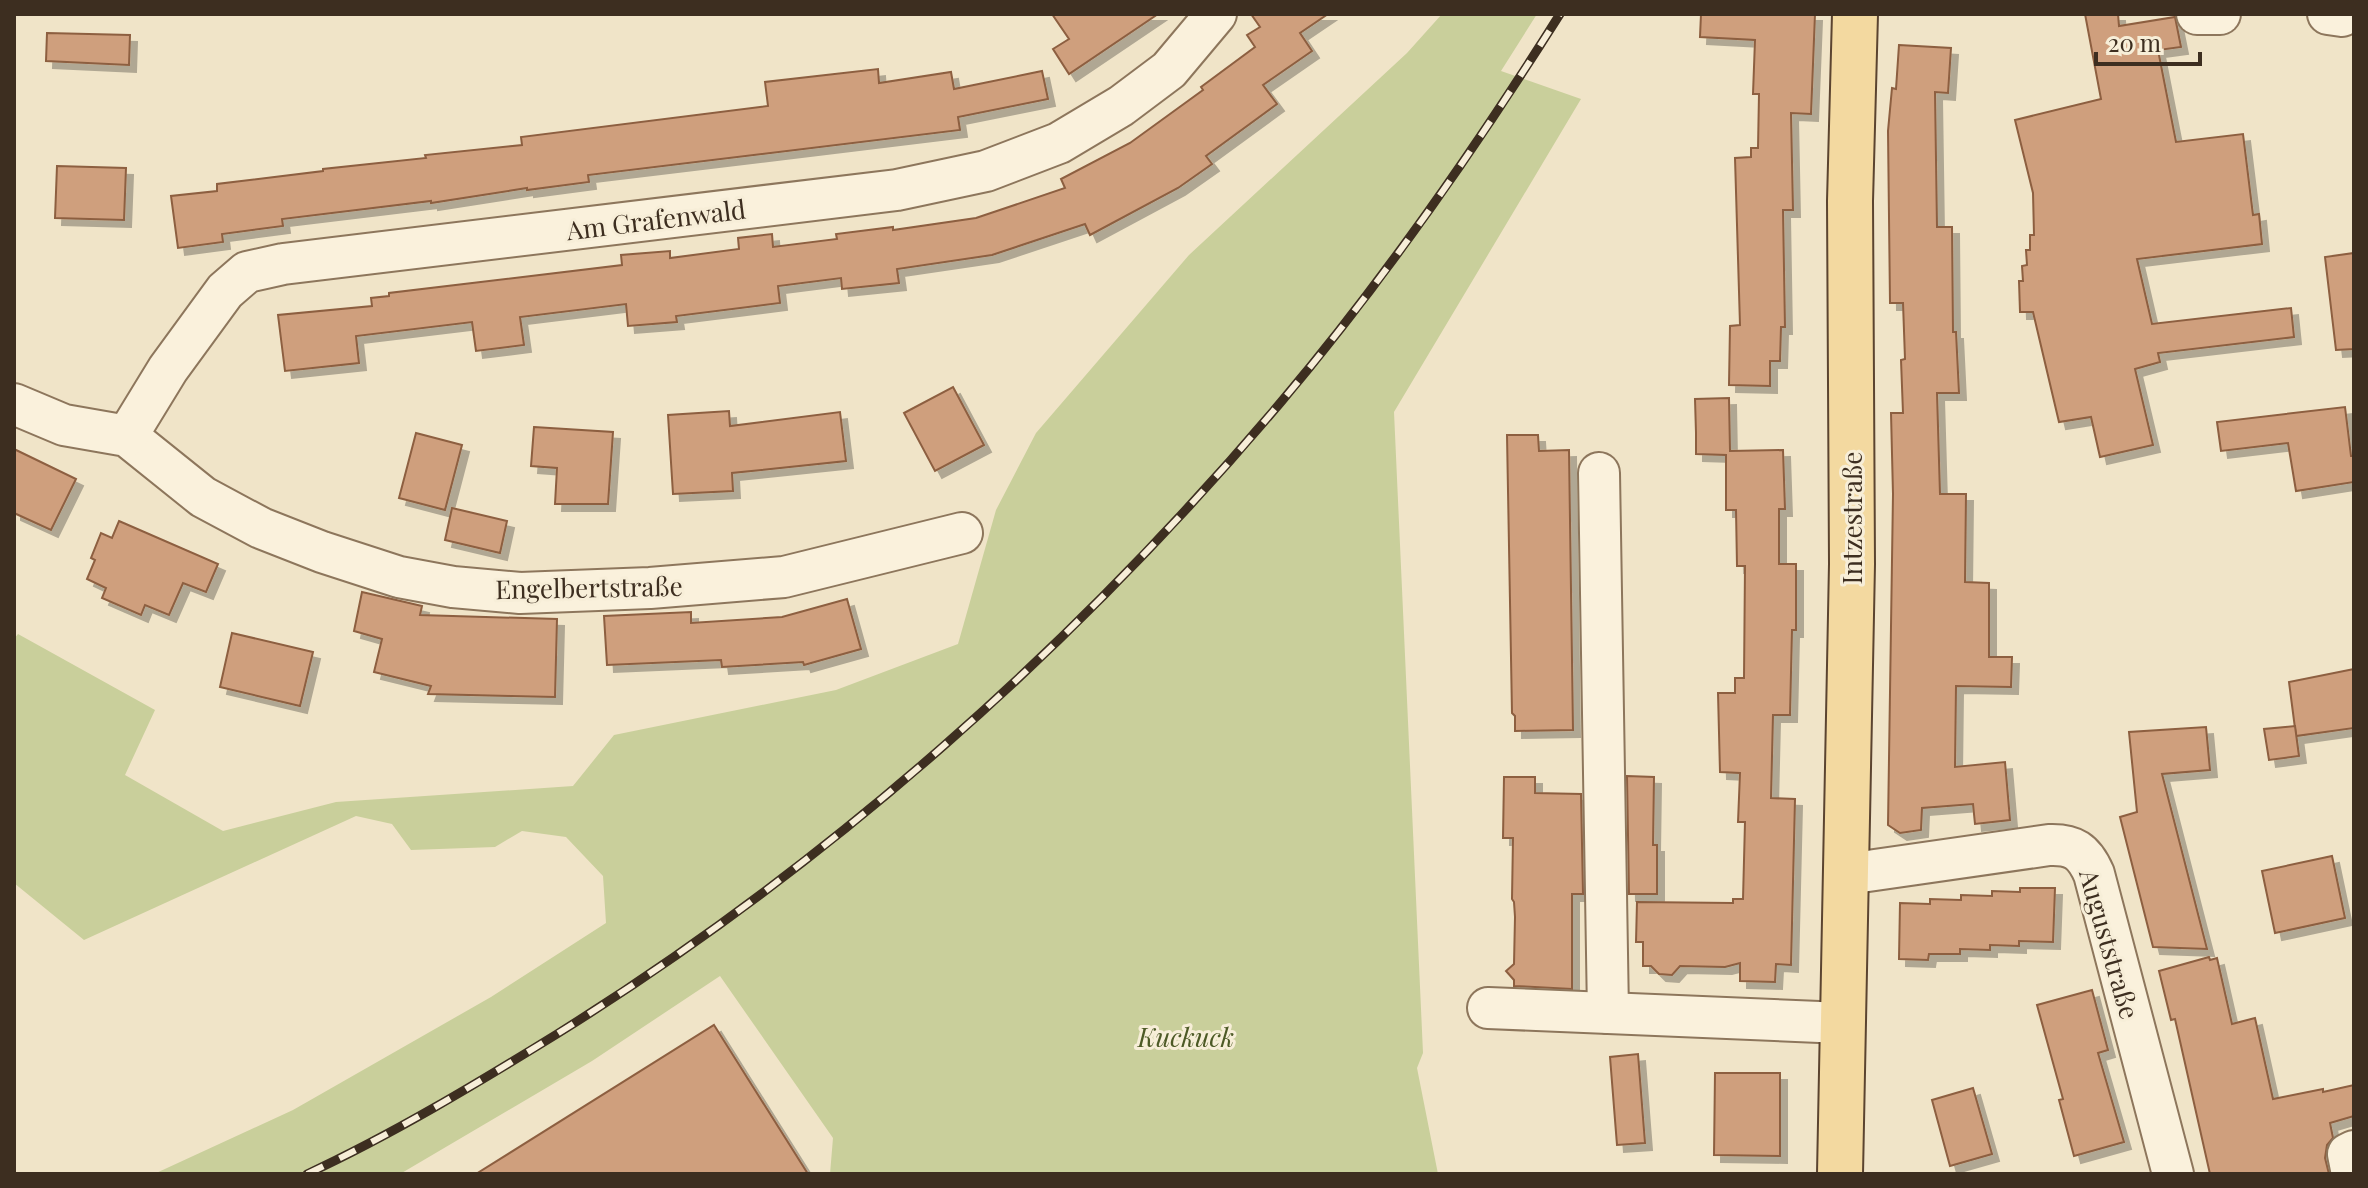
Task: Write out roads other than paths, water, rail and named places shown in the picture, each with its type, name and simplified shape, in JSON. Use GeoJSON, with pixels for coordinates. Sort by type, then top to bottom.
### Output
{"type":"FeatureCollection","features":[{"type":"Feature","properties":{"kind":"main road","name":"Intzestraße"},"geometry":{"type":"LineString","coordinates":[[1840,1174],[1852,564],[1850,201],[1855,14]]}},
{"type":"Feature","properties":{"kind":"street","name":"Am Grafenwald"},"geometry":{"type":"LineString","coordinates":[[127,436],[168,369],[225,291],[247,272],[283,264],[897,190],[986,171],[1059,143],[1121,106],[1169,70],[1216,14]]}},
{"type":"Feature","properties":{"kind":"street"},"geometry":{"type":"LineString","coordinates":[[2197,14],[2220,14]]}},
{"type":"Feature","properties":{"kind":"street","name":"Engelbertstraße"},"geometry":{"type":"LineString","coordinates":[[14,404],[64,425],[127,436],[203,497],[261,528],[399,577],[453,587],[520,593],[650,588],[784,577],[962,533]]}},
{"type":"Feature","properties":{"kind":"street"},"geometry":{"type":"LineString","coordinates":[[1599,473],[1608,1013]]}},
{"type":"Feature","properties":{"kind":"street","name":"Auguststraße"},"geometry":{"type":"LineString","coordinates":[[1847,874],[2049,845],[2064,844],[2080,852],[2094,874],[2173,1174]]}},
{"type":"Feature","properties":{"kind":"street"},"geometry":{"type":"LineString","coordinates":[[1488,1008],[1843,1023]]}},
{"type":"Feature","properties":{"kind":"street"},"geometry":{"type":"LineString","coordinates":[[2352,1174],[2348,1154],[2354,1151]]}},
{"type":"Feature","properties":{"kind":"railway"},"geometry":{"type":"LineString","coordinates":[[307,1174],[465,1090],[658,968],[756,898],[851,824],[1033,665],[1202,493],[1319,356],[1427,213],[1560,14]]}},
{"type":"Feature","properties":{"kind":"park label","name":"Kuckuck"},"geometry":{"type":"Point","coordinates":[1186,1036]}}]}
